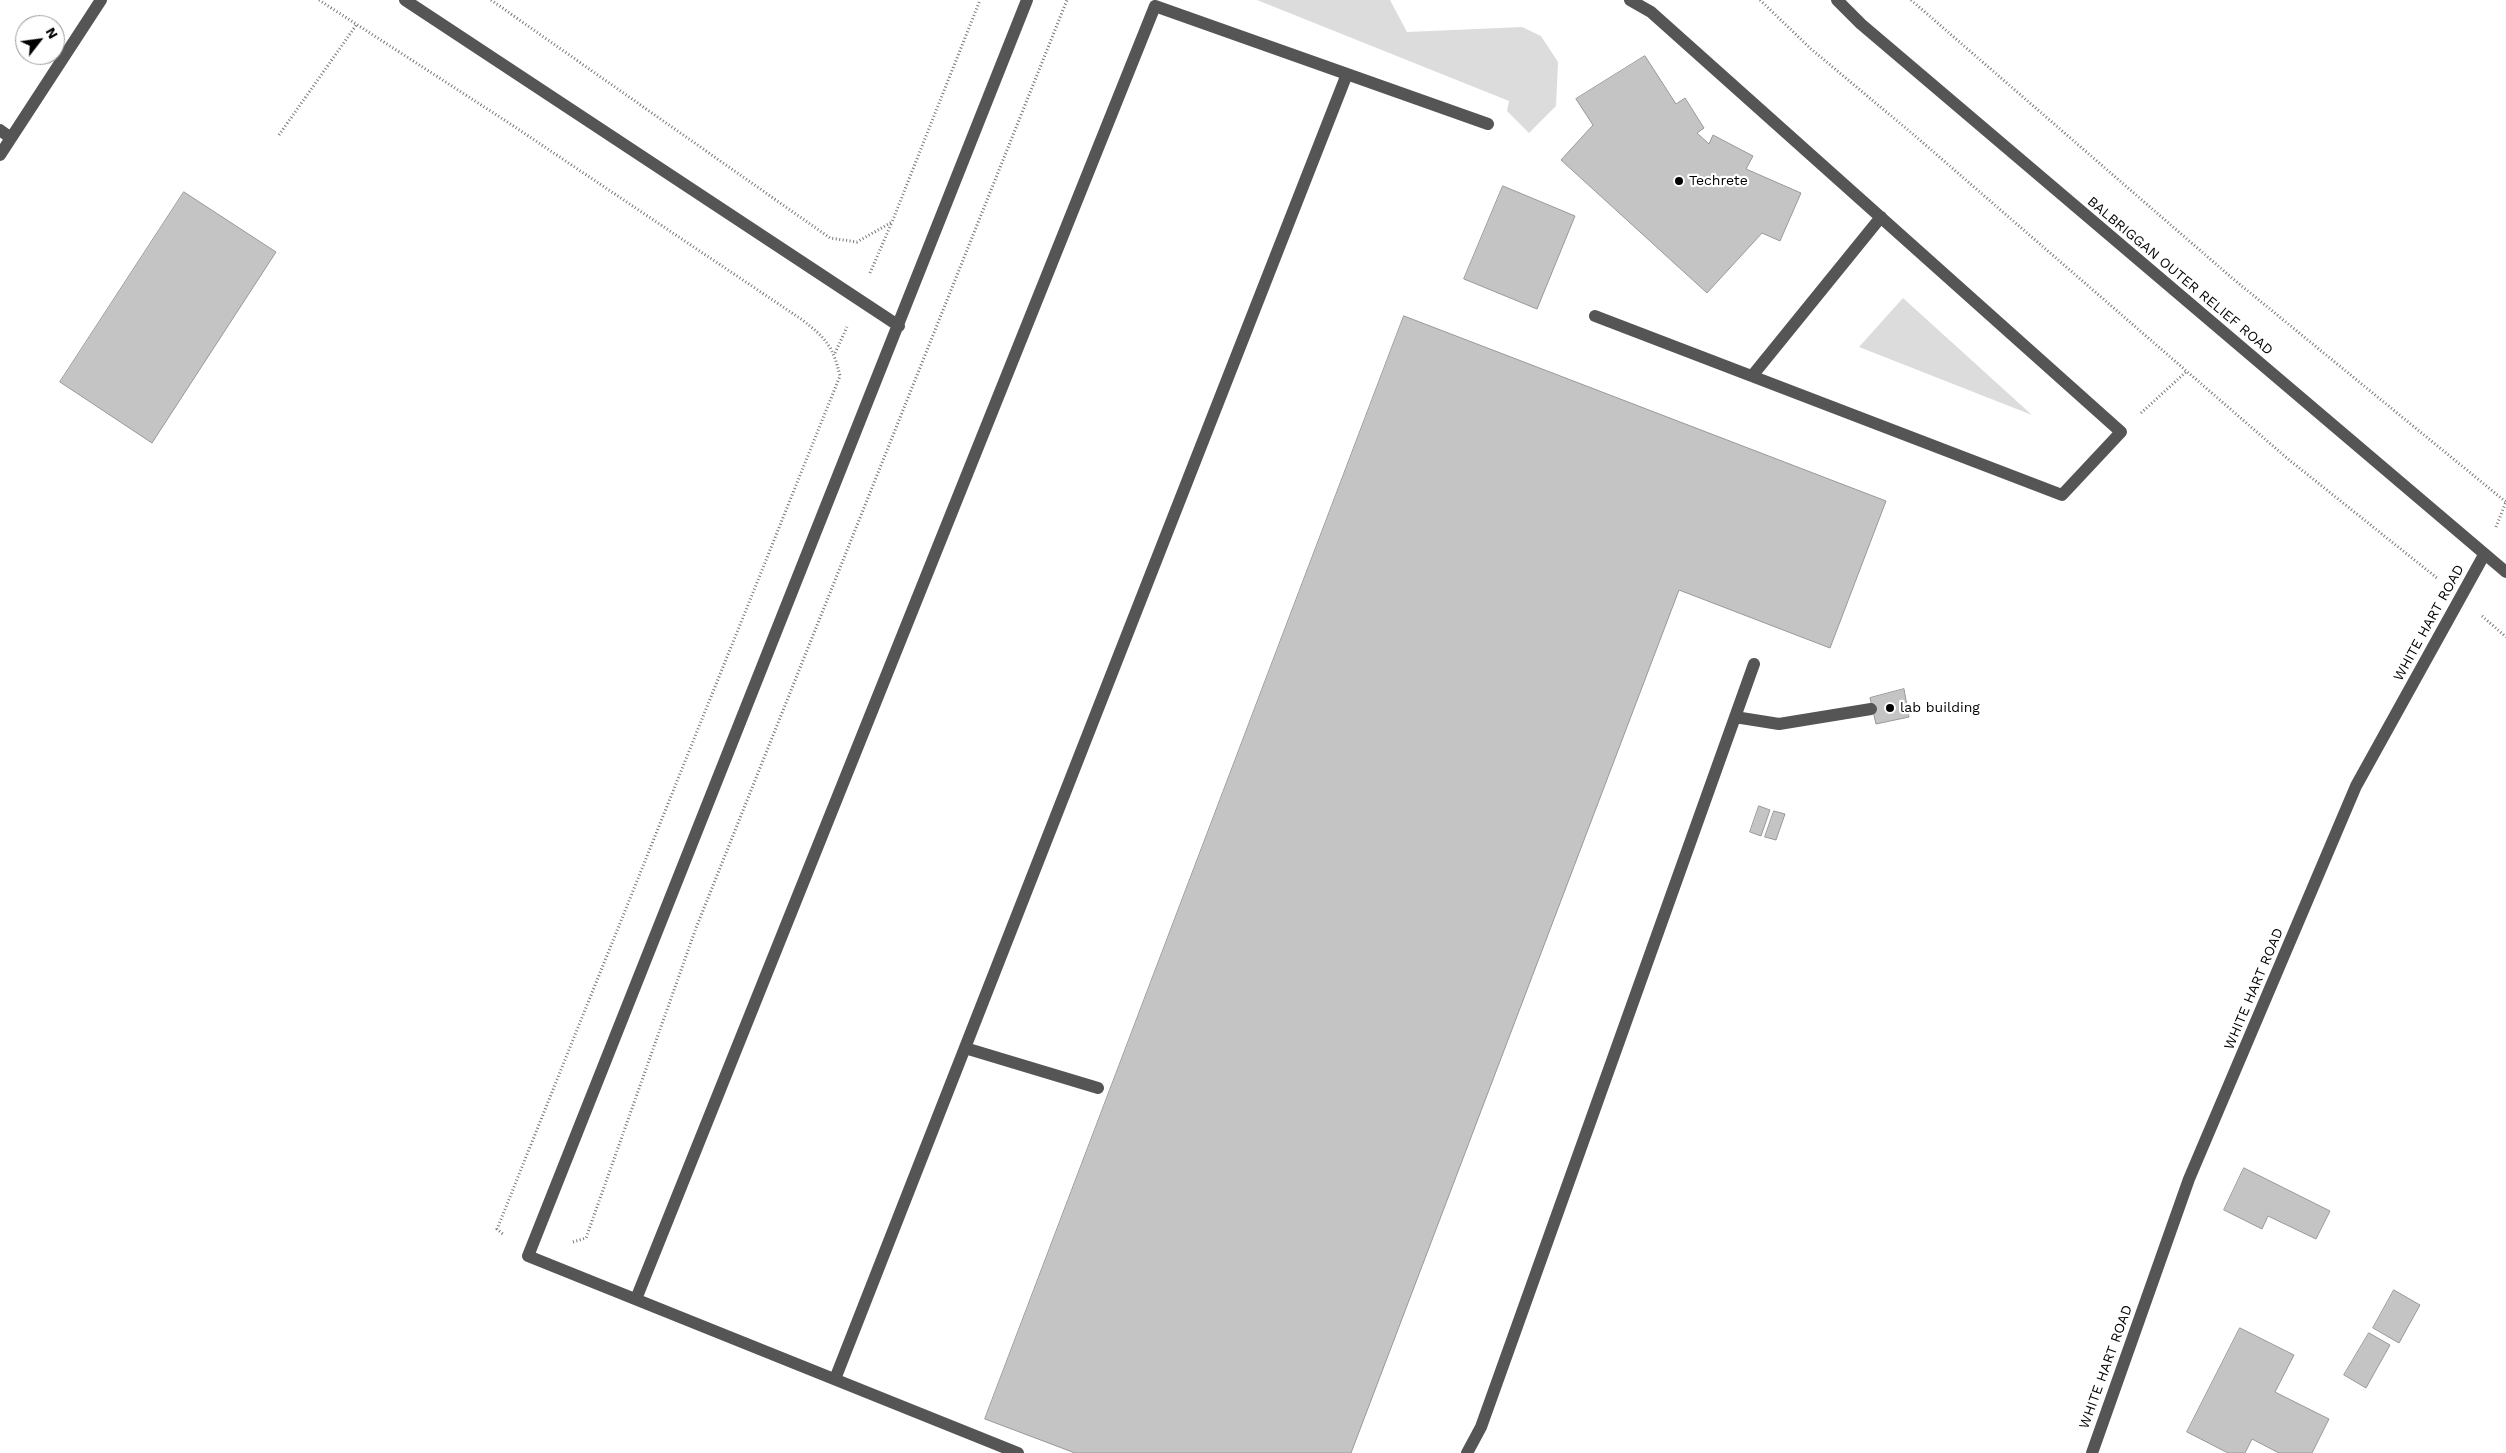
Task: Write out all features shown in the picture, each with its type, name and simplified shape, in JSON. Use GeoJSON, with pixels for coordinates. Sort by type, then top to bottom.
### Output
{"type":"FeatureCollection","features":[{"type":"Feature","properties":{"kind":"street"},"geometry":{"type":"LineString","coordinates":[[0,155],[101,0]]}},
{"type":"Feature","properties":{"kind":"street"},"geometry":{"type":"LineString","coordinates":[[405,0],[899,326]]}},
{"type":"Feature","properties":{"kind":"street"},"geometry":{"type":"LineString","coordinates":[[1018,1453],[528,1256],[1027,0]]}},
{"type":"Feature","properties":{"kind":"street"},"geometry":{"type":"LineString","coordinates":[[1595,316],[2062,495],[2121,432],[1651,12],[1630,0]]}},
{"type":"Feature","properties":{"kind":"street","name":"BALBRIGGAN OUTER RELIEF ROAD"},"geometry":{"type":"LineString","coordinates":[[1837,0],[1861,24],[2506,572]]}},
{"type":"Feature","properties":{"kind":"street"},"geometry":{"type":"LineString","coordinates":[[636,1299],[1155,6],[1488,124]]}},
{"type":"Feature","properties":{"kind":"street"},"geometry":{"type":"LineString","coordinates":[[835,1379],[1347,74]]}},
{"type":"Feature","properties":{"kind":"street"},"geometry":{"type":"LineString","coordinates":[[0,130],[11,138]]}},
{"type":"Feature","properties":{"kind":"street"},"geometry":{"type":"LineString","coordinates":[[1752,376],[1882,218]]}},
{"type":"Feature","properties":{"kind":"street","name":"WHITE HART ROAD"},"geometry":{"type":"LineString","coordinates":[[2092,1453],[2189,1179],[2352,795],[2484,555]]}},
{"type":"Feature","properties":{"kind":"street"},"geometry":{"type":"LineString","coordinates":[[1467,1453],[1481,1427],[1754,664]]}},
{"type":"Feature","properties":{"kind":"street"},"geometry":{"type":"LineString","coordinates":[[1735,717],[1779,724],[1871,709]]}},
{"type":"Feature","properties":{"kind":"street"},"geometry":{"type":"LineString","coordinates":[[964,1048],[1098,1088]]}},
{"type":"Feature","properties":{"kind":"path"},"geometry":{"type":"LineString","coordinates":[[319,0],[509,123],[801,319],[820,333],[835,354],[840,376],[497,1229],[528,1256],[586,1238],[696,928],[1068,0]]}},
{"type":"Feature","properties":{"kind":"path"},"geometry":{"type":"LineString","coordinates":[[492,0],[830,238],[857,242],[892,222],[980,0]]}},
{"type":"Feature","properties":{"kind":"path"},"geometry":{"type":"LineString","coordinates":[[1760,0],[1812,49],[2288,458],[2460,596],[2506,637]]}},
{"type":"Feature","properties":{"kind":"path"},"geometry":{"type":"LineString","coordinates":[[1912,0],[2232,278],[2506,502]]}},
{"type":"Feature","properties":{"kind":"path"},"geometry":{"type":"LineString","coordinates":[[280,135],[356,24]]}},
{"type":"Feature","properties":{"kind":"path"},"geometry":{"type":"LineString","coordinates":[[2121,432],[2187,371]]}},
{"type":"Feature","properties":{"kind":"shaded area"},"geometry":{"type":"Polygon","coordinates":[[[1257,0],[1390,0],[1407,32],[1522,27],[1541,36],[1558,62],[1556,106],[1529,133],[1507,111],[1509,101],[1257,0]]]}},
{"type":"Feature","properties":{"kind":"shaded area"},"geometry":{"type":"Polygon","coordinates":[[[1903,298],[2032,415],[1859,347],[1903,298]]]}},
{"type":"Feature","properties":{"kind":"building","name":"Techrete"},"geometry":{"type":"Polygon","coordinates":[[[1645,56],[1676,104],[1685,98],[1704,128],[1697,133],[1709,144],[1713,135],[1753,156],[1746,169],[1801,193],[1780,241],[1762,233],[1707,293],[1561,160],[1593,125],[1576,99],[1645,56]]]}},
{"type":"Feature","properties":{"kind":"building"},"geometry":{"type":"Polygon","coordinates":[[[1503,186],[1575,216],[1537,309],[1464,279],[1503,186]]]}},
{"type":"Feature","properties":{"kind":"building"},"geometry":{"type":"Polygon","coordinates":[[[184,192],[276,252],[152,443],[60,382],[184,192]]]}},
{"type":"Feature","properties":{"kind":"building"},"geometry":{"type":"Polygon","coordinates":[[[1404,316],[1886,501],[1830,648],[1679,590],[1351,1453],[1075,1453],[985,1419],[1404,316]]]}},
{"type":"Feature","properties":{"kind":"building","name":"lab building"},"geometry":{"type":"Polygon","coordinates":[[[1904,689],[1909,717],[1876,724],[1870,698],[1904,689]]]}},
{"type":"Feature","properties":{"kind":"building"},"geometry":{"type":"Polygon","coordinates":[[[1759,806],[1770,810],[1761,836],[1750,832],[1759,806]]]}},
{"type":"Feature","properties":{"kind":"building"},"geometry":{"type":"Polygon","coordinates":[[[1774,811],[1785,814],[1776,840],[1765,837],[1774,811]]]}},
{"type":"Feature","properties":{"kind":"building"},"geometry":{"type":"Polygon","coordinates":[[[2244,1168],[2330,1211],[2316,1239],[2268,1216],[2262,1229],[2224,1210],[2244,1168]]]}},
{"type":"Feature","properties":{"kind":"building"},"geometry":{"type":"Polygon","coordinates":[[[2394,1290],[2420,1305],[2399,1343],[2373,1328],[2394,1290]]]}},
{"type":"Feature","properties":{"kind":"building"},"geometry":{"type":"Polygon","coordinates":[[[2240,1328],[2294,1355],[2275,1392],[2329,1419],[2312,1453],[2279,1453],[2252,1439],[2245,1453],[2228,1453],[2187,1432],[2240,1328]]]}},
{"type":"Feature","properties":{"kind":"building"},"geometry":{"type":"Polygon","coordinates":[[[2369,1333],[2390,1345],[2366,1388],[2344,1375],[2369,1333]]]}},
{"type":"Feature","properties":{"kind":"place","name":"Techrete"},"geometry":{"type":"Point","coordinates":[1679,181]}},
{"type":"Feature","properties":{"kind":"place","name":"lab building"},"geometry":{"type":"Point","coordinates":[1890,708]}}]}
